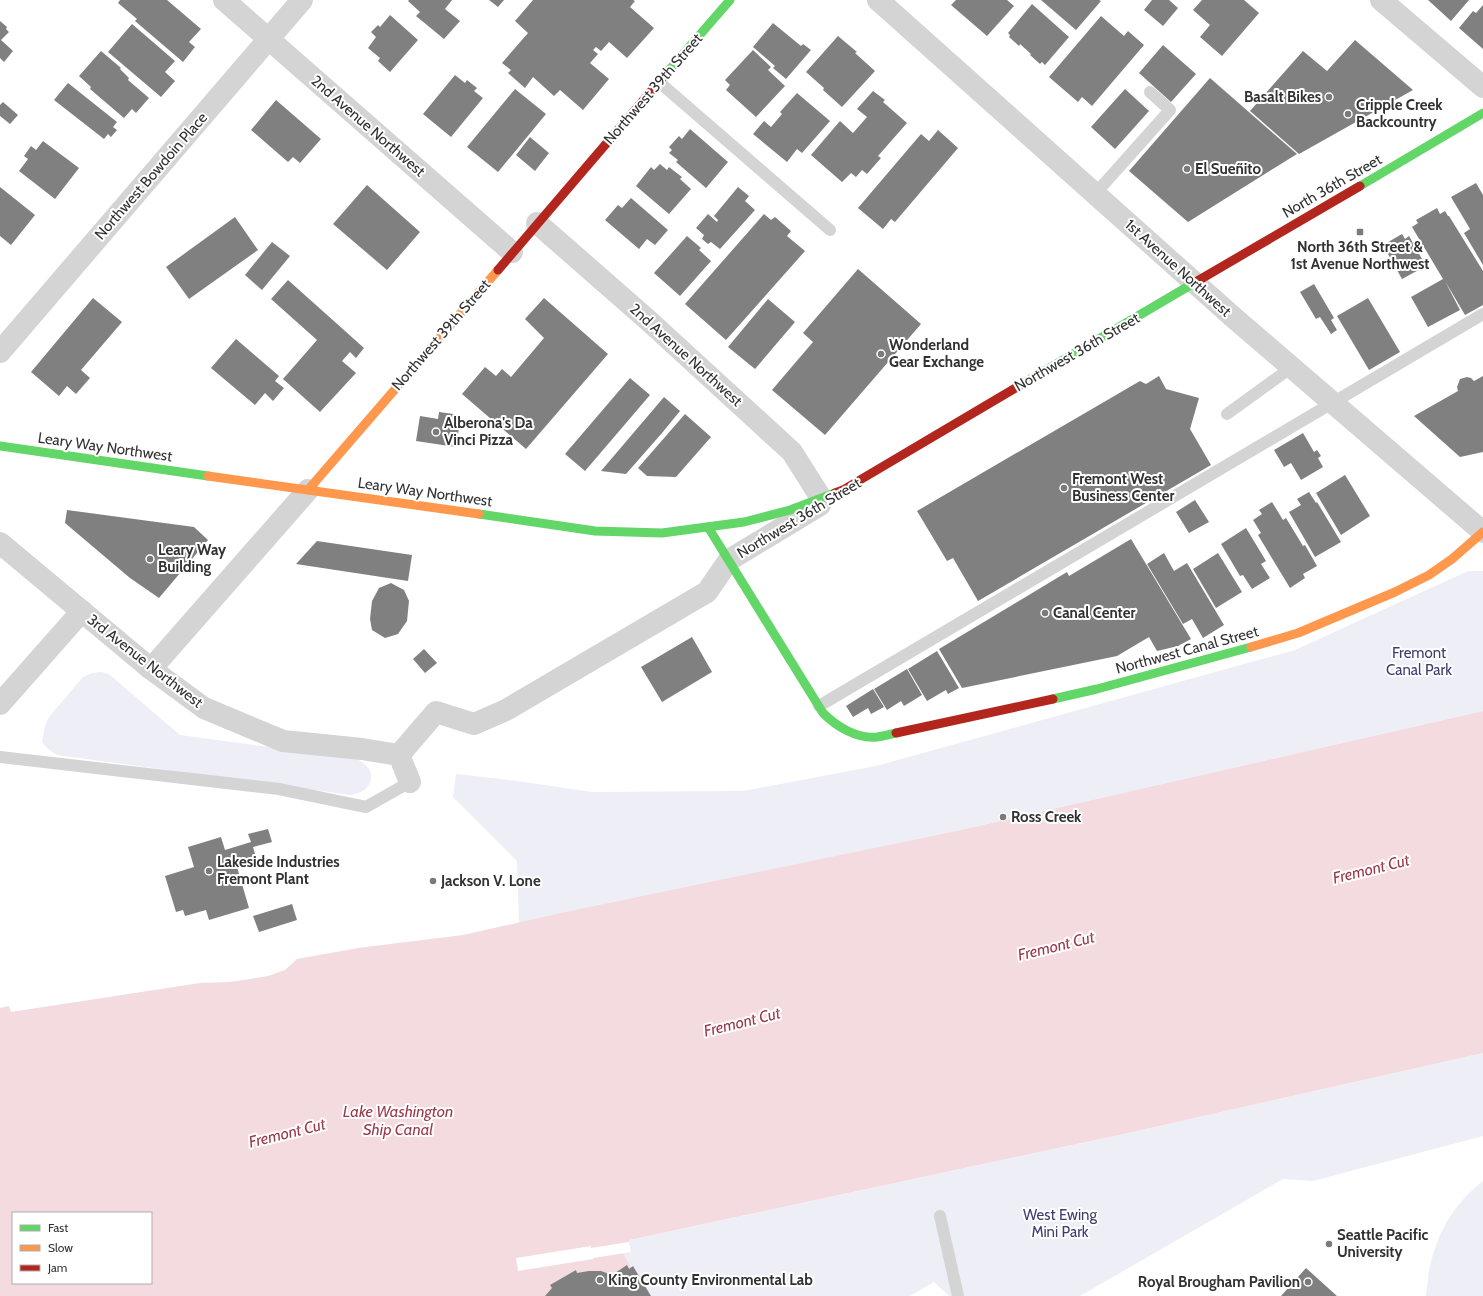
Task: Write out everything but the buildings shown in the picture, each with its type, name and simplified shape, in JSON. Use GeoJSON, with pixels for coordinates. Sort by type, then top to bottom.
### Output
{"type":"FeatureCollection","features":[{"type":"Feature","properties":{"kind":"main road","name":"Northwest 39th Street"},"geometry":{"type":"LineString","coordinates":[[308,490],[730,0]]}},
{"type":"Feature","properties":{"kind":"main road","name":"North 36th Street"},"geometry":{"type":"LineString","coordinates":[[1194,283],[1483,113]]}},
{"type":"Feature","properties":{"kind":"main road","name":"Northwest 36th Street"},"geometry":{"type":"LineString","coordinates":[[843,490],[1194,283]]}},
{"type":"Feature","properties":{"kind":"main road","name":"Leary Way Northwest"},"geometry":{"type":"LineString","coordinates":[[0,446],[595,531],[662,533],[744,522],[790,510],[843,490]]}},
{"type":"Feature","properties":{"kind":"main road"},"geometry":{"type":"LineString","coordinates":[[708,527],[819,706]]}},
{"type":"Feature","properties":{"kind":"main road","name":"Northwest Canal Street"},"geometry":{"type":"LineString","coordinates":[[819,706],[831,722],[841,729],[864,737],[876,737],[1097,689],[1239,651],[1298,633],[1395,592],[1429,575],[1452,559],[1483,532]]}},
{"type":"Feature","properties":{"kind":"street","name":"2nd Avenue Northwest"},"geometry":{"type":"LineString","coordinates":[[224,0],[512,252]]}},
{"type":"Feature","properties":{"kind":"street","name":"Northwest Bowdoin Place"},"geometry":{"type":"LineString","coordinates":[[0,352],[302,0]]}},
{"type":"Feature","properties":{"kind":"street","name":"1st Avenue Northwest"},"geometry":{"type":"LineString","coordinates":[[878,0],[1194,283],[1483,532]]}},
{"type":"Feature","properties":{"kind":"street"},"geometry":{"type":"LineString","coordinates":[[1381,0],[1483,86]]}},
{"type":"Feature","properties":{"kind":"street","name":"2nd Avenue Northwest"},"geometry":{"type":"LineString","coordinates":[[537,223],[649,321],[792,452],[822,498]]}},
{"type":"Feature","properties":{"kind":"street","name":"Northwest 39th Street"},"geometry":{"type":"LineString","coordinates":[[151,668],[308,490]]}},
{"type":"Feature","properties":{"kind":"street","name":"Northwest 36th Street"},"geometry":{"type":"LineString","coordinates":[[399,755],[436,712],[474,724],[506,710],[707,592],[729,560],[843,490]]}},
{"type":"Feature","properties":{"kind":"street","name":"3rd Avenue Northwest"},"geometry":{"type":"LineString","coordinates":[[0,543],[151,668],[204,708],[283,741],[362,749],[399,755]]}},
{"type":"Feature","properties":{"kind":"street"},"geometry":{"type":"LineString","coordinates":[[0,704],[82,611]]}},
{"type":"Feature","properties":{"kind":"street"},"geometry":{"type":"LineString","coordinates":[[399,755],[410,782]]}},
{"type":"Feature","properties":{"kind":"lane"},"geometry":{"type":"LineString","coordinates":[[659,82],[830,230]]}},
{"type":"Feature","properties":{"kind":"lane"},"geometry":{"type":"LineString","coordinates":[[1095,194],[1170,110],[1150,92]]}},
{"type":"Feature","properties":{"kind":"lane"},"geometry":{"type":"LineString","coordinates":[[819,706],[1483,314]]}},
{"type":"Feature","properties":{"kind":"lane"},"geometry":{"type":"LineString","coordinates":[[1227,414],[1292,367]]}},
{"type":"Feature","properties":{"kind":"lane"},"geometry":{"type":"LineString","coordinates":[[0,757],[279,790],[366,807],[410,782]]}},
{"type":"Feature","properties":{"kind":"lane"},"geometry":{"type":"LineString","coordinates":[[940,1216],[958,1296]]}},
{"type":"Feature","properties":{"kind":"green space","name":"Fremont Canal Park"},"geometry":{"type":"Polygon","coordinates":[[[1468,571],[1483,571],[1483,711],[956,831],[519,923],[517,861],[453,797],[456,774],[592,792],[743,791],[876,766],[1295,650],[1468,571]]]}},
{"type":"Feature","properties":{"kind":"green space"},"geometry":{"type":"Polygon","coordinates":[[[102,672],[110,675],[180,735],[356,759],[368,768],[371,774],[369,785],[359,793],[351,795],[57,755],[47,748],[42,742],[45,726],[49,717],[83,677],[92,673],[102,672]]]}},
{"type":"Feature","properties":{"kind":"green space","name":"West Ewing Mini Park"},"geometry":{"type":"Polygon","coordinates":[[[1483,1053],[1483,1136],[1313,1181],[1283,1179],[1080,1296],[949,1296],[934,1282],[910,1296],[651,1296],[633,1266],[631,1267],[623,1253],[631,1252],[629,1240],[1128,1133],[1483,1053]]]}},
{"type":"Feature","properties":{"kind":"green space"},"geometry":{"type":"Polygon","coordinates":[[[1483,1181],[1483,1296],[1426,1296],[1431,1263],[1440,1236],[1453,1212],[1483,1181]]]}},
{"type":"Feature","properties":{"kind":"water"},"geometry":{"type":"Polygon","coordinates":[[[1483,711],[1483,1053],[1128,1133],[629,1240],[631,1252],[623,1253],[631,1267],[611,1296],[0,1296],[0,1008],[9,1006],[11,1012],[200,983],[230,982],[268,976],[285,970],[297,959],[358,948],[463,935],[561,913],[956,831],[1483,711]]]}},
{"type":"Feature","properties":{"kind":"pier"},"geometry":{"type":"Polygon","coordinates":[[[629,1242],[631,1252],[518,1271],[516,1258],[591,1246],[591,1248],[629,1242]]]}},
{"type":"Feature","properties":{"kind":"traffic: fast"},"geometry":{"type":"LineString","coordinates":[[665,75],[730,0]]}},
{"type":"Feature","properties":{"kind":"traffic: fast"},"geometry":{"type":"LineString","coordinates":[[1360,186],[1483,113]]}},
{"type":"Feature","properties":{"kind":"traffic: fast"},"geometry":{"type":"LineString","coordinates":[[1024,383],[1194,283]]}},
{"type":"Feature","properties":{"kind":"traffic: fast"},"geometry":{"type":"LineString","coordinates":[[0,446],[208,476]]}},
{"type":"Feature","properties":{"kind":"traffic: fast"},"geometry":{"type":"LineString","coordinates":[[479,514],[595,531],[662,533],[744,522],[790,510],[835,493]]}},
{"type":"Feature","properties":{"kind":"traffic: fast"},"geometry":{"type":"LineString","coordinates":[[708,527],[823,713],[841,727],[862,736],[877,737],[896,733]]}},
{"type":"Feature","properties":{"kind":"traffic: fast"},"geometry":{"type":"LineString","coordinates":[[1053,699],[1097,689],[1251,647]]}},
{"type":"Feature","properties":{"kind":"traffic: slow"},"geometry":{"type":"LineString","coordinates":[[308,490],[498,270]]}},
{"type":"Feature","properties":{"kind":"traffic: slow"},"geometry":{"type":"LineString","coordinates":[[208,476],[479,514]]}},
{"type":"Feature","properties":{"kind":"traffic: slow"},"geometry":{"type":"LineString","coordinates":[[1251,647],[1298,633],[1395,592],[1429,575],[1452,559],[1483,532]]}},
{"type":"Feature","properties":{"kind":"traffic: jam"},"geometry":{"type":"LineString","coordinates":[[498,270],[665,75]]}},
{"type":"Feature","properties":{"kind":"traffic: jam"},"geometry":{"type":"LineString","coordinates":[[1194,283],[1360,186]]}},
{"type":"Feature","properties":{"kind":"traffic: jam"},"geometry":{"type":"LineString","coordinates":[[835,493],[843,490],[1024,383]]}},
{"type":"Feature","properties":{"kind":"traffic: jam"},"geometry":{"type":"LineString","coordinates":[[896,733],[1053,699]]}},
{"type":"Feature","properties":{"kind":"place","name":"Basalt Bikes"},"geometry":{"type":"Point","coordinates":[1329,97]}},
{"type":"Feature","properties":{"kind":"place","name":"Cripple Creek Backcountry"},"geometry":{"type":"Point","coordinates":[1348,114]}},
{"type":"Feature","properties":{"kind":"place","name":"El Sueñito"},"geometry":{"type":"Point","coordinates":[1187,169]}},
{"type":"Feature","properties":{"kind":"place","name":"North 36th Street & 1st Avenue Northwest"},"geometry":{"type":"Point","coordinates":[1360,232]}},
{"type":"Feature","properties":{"kind":"place","name":"Wonderland Gear Exchange"},"geometry":{"type":"Point","coordinates":[881,354]}},
{"type":"Feature","properties":{"kind":"place","name":"Alberona's Da Vinci Pizza"},"geometry":{"type":"Point","coordinates":[436,432]}},
{"type":"Feature","properties":{"kind":"place","name":"Fremont West Business Center"},"geometry":{"type":"Point","coordinates":[1064,488]}},
{"type":"Feature","properties":{"kind":"place","name":"Leary Way Building"},"geometry":{"type":"Point","coordinates":[150,559]}},
{"type":"Feature","properties":{"kind":"place","name":"Canal Center"},"geometry":{"type":"Point","coordinates":[1045,613]}},
{"type":"Feature","properties":{"kind":"place","name":"Ross Creek"},"geometry":{"type":"Point","coordinates":[1003,817]}},
{"type":"Feature","properties":{"kind":"place","name":"Lakeside Industries Fremont Plant"},"geometry":{"type":"Point","coordinates":[209,871]}},
{"type":"Feature","properties":{"kind":"place","name":"Jackson V. Lone"},"geometry":{"type":"Point","coordinates":[433,881]}},
{"type":"Feature","properties":{"kind":"place","name":"Seattle Pacific University"},"geometry":{"type":"Point","coordinates":[1329,1244]}},
{"type":"Feature","properties":{"kind":"place","name":"King County Environmental Lab"},"geometry":{"type":"Point","coordinates":[600,1280]}},
{"type":"Feature","properties":{"kind":"place","name":"Royal Brougham Pavilion"},"geometry":{"type":"Point","coordinates":[1308,1282]}},
{"type":"Feature","properties":{"kind":"water label","name":"Fremont Cut"},"geometry":{"type":"Point","coordinates":[1371,869]}},
{"type":"Feature","properties":{"kind":"water label","name":"Fremont Cut"},"geometry":{"type":"Point","coordinates":[1056,946]}},
{"type":"Feature","properties":{"kind":"water label","name":"Fremont Cut"},"geometry":{"type":"Point","coordinates":[742,1022]}},
{"type":"Feature","properties":{"kind":"water label","name":"Lake Washington Ship Canal"},"geometry":{"type":"Point","coordinates":[398,1120]}},
{"type":"Feature","properties":{"kind":"water label","name":"Fremont Cut"},"geometry":{"type":"Point","coordinates":[287,1133]}}]}
